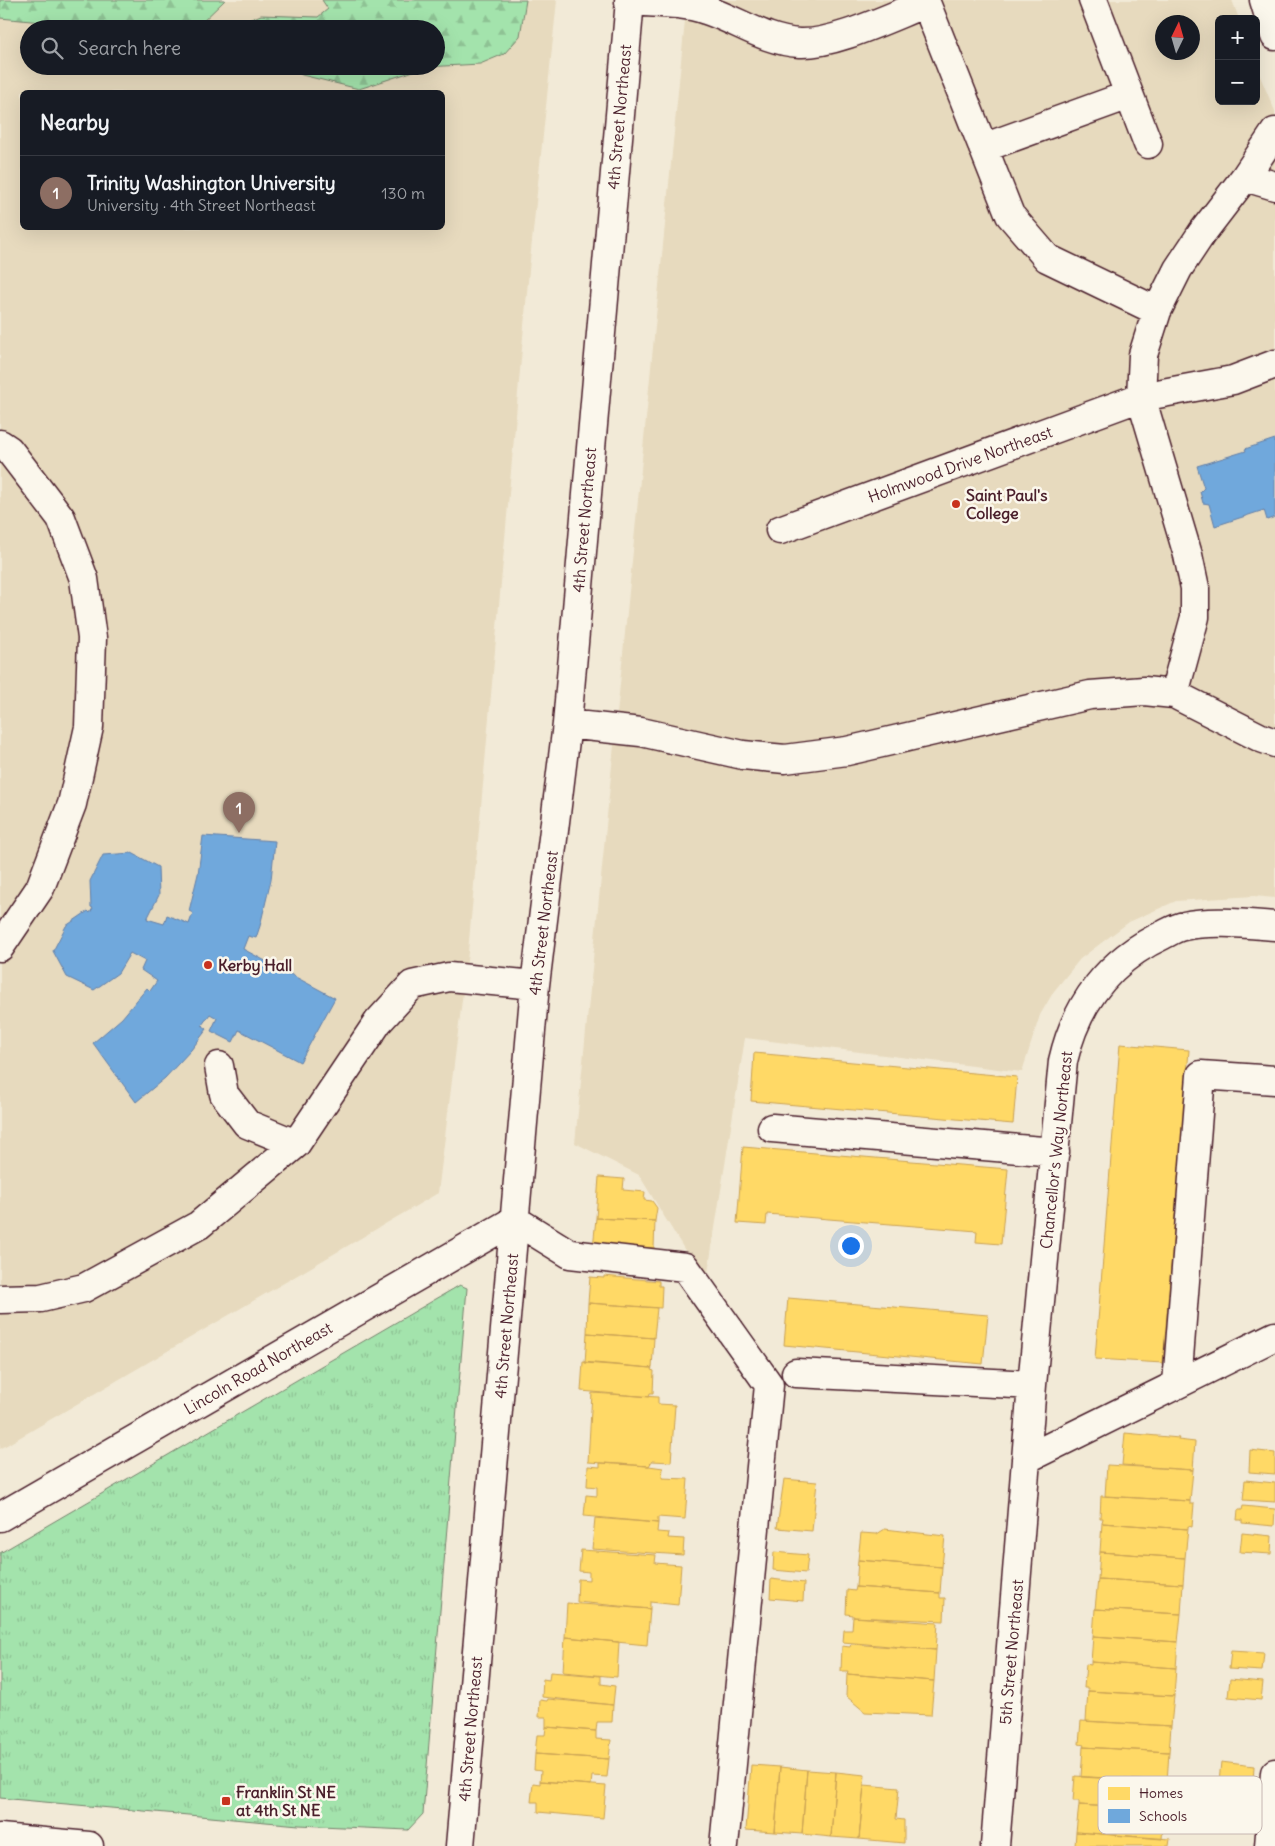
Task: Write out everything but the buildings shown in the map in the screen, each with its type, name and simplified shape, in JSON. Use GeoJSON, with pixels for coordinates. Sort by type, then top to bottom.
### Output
{"type":"FeatureCollection","features":[{"type":"Feature","properties":{"kind":"street"},"geometry":{"type":"LineString","coordinates":[[630,0],[702,9],[732,19],[762,36],[799,43],[833,38],[926,1],[1010,216],[1046,258],[1158,311]]}},
{"type":"Feature","properties":{"kind":"street","name":"4th Street Northeast"},"geometry":{"type":"LineString","coordinates":[[460,1846],[535,986],[567,724],[630,0]]}},
{"type":"Feature","properties":{"kind":"street"},"geometry":{"type":"LineString","coordinates":[[1093,0],[1148,144]]}},
{"type":"Feature","properties":{"kind":"street"},"geometry":{"type":"LineString","coordinates":[[1264,0],[1275,36]]}},
{"type":"Feature","properties":{"kind":"street"},"geometry":{"type":"LineString","coordinates":[[983,148],[1129,95]]}},
{"type":"Feature","properties":{"kind":"street"},"geometry":{"type":"LineString","coordinates":[[1174,694],[1195,617],[1195,588],[1188,555],[1141,398],[1143,355],[1158,311],[1178,269],[1202,233],[1245,177],[1275,132]]}},
{"type":"Feature","properties":{"kind":"street"},"geometry":{"type":"LineString","coordinates":[[1245,177],[1275,186]]}},
{"type":"Feature","properties":{"kind":"street","name":"Holmwood Drive Northeast"},"geometry":{"type":"LineString","coordinates":[[780,530],[1141,398],[1233,380],[1275,364]]}},
{"type":"Feature","properties":{"kind":"street"},"geometry":{"type":"LineString","coordinates":[[0,444],[9,450],[61,518],[84,579],[92,638],[89,727],[72,804],[40,888],[0,947]]}},
{"type":"Feature","properties":{"kind":"street"},"geometry":{"type":"LineString","coordinates":[[567,724],[641,732],[743,756],[785,759],[847,751],[1090,695],[1144,691],[1174,694],[1261,738],[1275,743]]}},
{"type":"Feature","properties":{"kind":"street","name":"Chancellor's Way Northeast"},"geometry":{"type":"LineString","coordinates":[[1026,1459],[1063,1061],[1067,1040],[1083,1004],[1103,978],[1144,944],[1183,926],[1237,923],[1275,926]]}},
{"type":"Feature","properties":{"kind":"street"},"geometry":{"type":"LineString","coordinates":[[0,1299],[41,1298],[84,1288],[199,1225],[296,1144],[378,1022],[412,985],[449,977],[535,986]]}},
{"type":"Feature","properties":{"kind":"street"},"geometry":{"type":"LineString","coordinates":[[219,1066],[224,1094],[247,1124],[296,1144]]}},
{"type":"Feature","properties":{"kind":"street"},"geometry":{"type":"LineString","coordinates":[[1177,1384],[1201,1075],[1275,1080]]}},
{"type":"Feature","properties":{"kind":"street"},"geometry":{"type":"LineString","coordinates":[[772,1128],[1055,1152]]}},
{"type":"Feature","properties":{"kind":"street"},"geometry":{"type":"LineString","coordinates":[[515,1220],[570,1254],[685,1267],[769,1385],[724,1846]]}},
{"type":"Feature","properties":{"kind":"street","name":"Lincoln Road Northeast"},"geometry":{"type":"LineString","coordinates":[[0,1517],[515,1220]]}},
{"type":"Feature","properties":{"kind":"street"},"geometry":{"type":"LineString","coordinates":[[1026,1459],[1275,1336]]}},
{"type":"Feature","properties":{"kind":"street"},"geometry":{"type":"LineString","coordinates":[[796,1373],[1032,1385]]}},
{"type":"Feature","properties":{"kind":"street","name":"5th Street Northeast"},"geometry":{"type":"LineString","coordinates":[[995,1846],[1026,1459]]}},
{"type":"Feature","properties":{"kind":"street"},"geometry":{"type":"LineString","coordinates":[[1268,1846],[1275,1773]]}},
{"type":"Feature","properties":{"kind":"street"},"geometry":{"type":"LineString","coordinates":[[0,1838],[89,1846]]}},
{"type":"Feature","properties":{"kind":"shaded area"},"geometry":{"type":"Polygon","coordinates":[[[0,0],[557,0],[529,270],[468,952],[438,1193],[0,1449],[0,0]]]}},
{"type":"Feature","properties":{"kind":"shaded area","name":"Saint Paul's College"},"geometry":{"type":"Polygon","coordinates":[[[687,0],[1232,0],[1238,15],[1215,15],[1215,105],[1260,105],[1260,76],[1275,111],[1275,898],[1254,896],[1176,901],[1129,922],[1080,959],[1054,991],[1040,1015],[1022,1072],[745,1038],[706,1285],[639,1175],[575,1143],[687,0]]]}},
{"type":"Feature","properties":{"kind":"green space"},"geometry":{"type":"Polygon","coordinates":[[[0,0],[225,0],[204,20],[21,20],[0,18],[0,0]]]}},
{"type":"Feature","properties":{"kind":"green space"},"geometry":{"type":"Polygon","coordinates":[[[322,0],[526,0],[520,36],[504,54],[480,64],[445,66],[445,20],[248,20],[261,15],[318,17],[328,9],[322,0]]]}},
{"type":"Feature","properties":{"kind":"green space"},"geometry":{"type":"Polygon","coordinates":[[[302,75],[402,75],[359,89],[302,75]]]}},
{"type":"Feature","properties":{"kind":"green space"},"geometry":{"type":"Polygon","coordinates":[[[460,1285],[467,1288],[423,1814],[408,1830],[299,1825],[0,1798],[0,1553],[460,1285]]]}},
{"type":"Feature","properties":{"kind":"place","name":"Saint Paul's College"},"geometry":{"type":"Point","coordinates":[956,504]}},
{"type":"Feature","properties":{"kind":"place","name":"Trinity Washington University"},"geometry":{"type":"Point","coordinates":[239,833]}},
{"type":"Feature","properties":{"kind":"place","name":"Kerby Hall"},"geometry":{"type":"Point","coordinates":[208,965]}},
{"type":"Feature","properties":{"kind":"place","name":"Franklin St NE at 4th St NE"},"geometry":{"type":"Point","coordinates":[226,1801]}}]}
